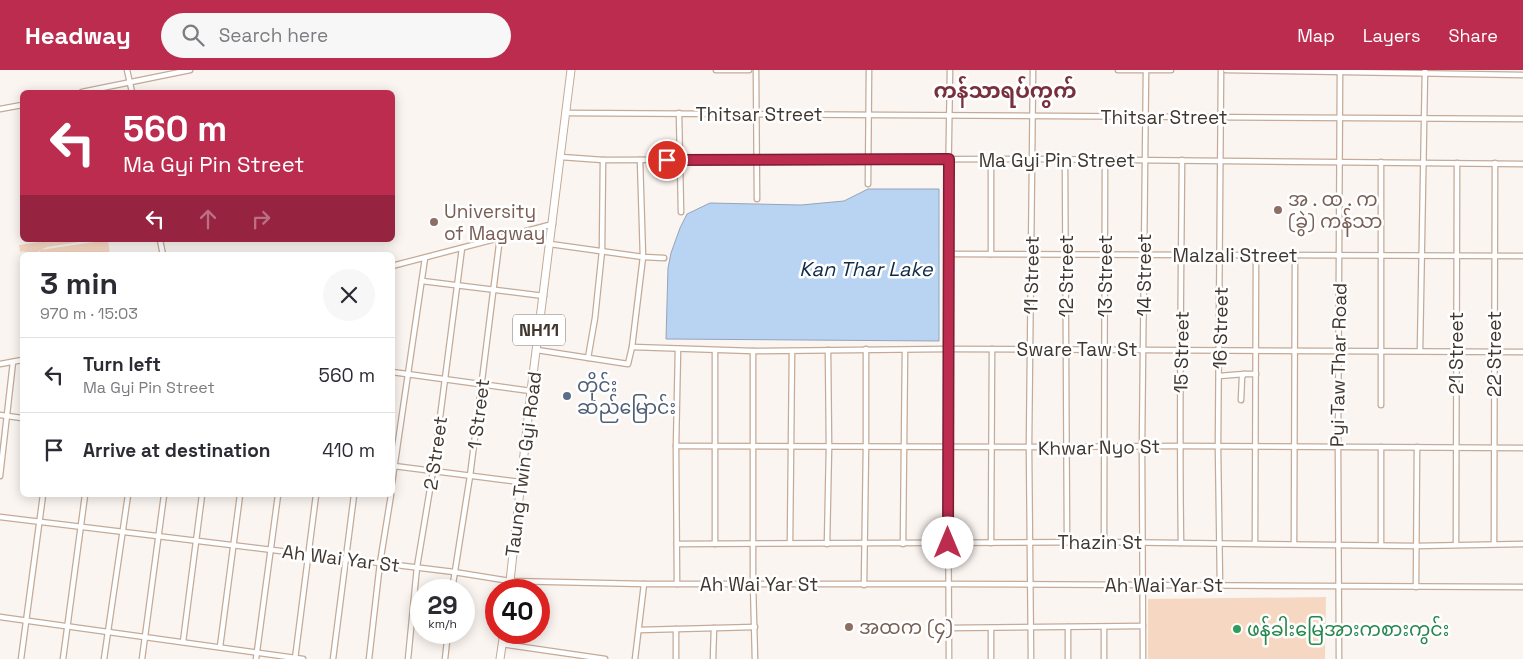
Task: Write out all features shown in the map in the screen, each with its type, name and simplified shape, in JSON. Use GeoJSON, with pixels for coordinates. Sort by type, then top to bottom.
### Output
{"type":"FeatureCollection","features":[{"type":"Feature","properties":{"kind":"highway","name":"Taung Twin Gyi Road"},"geometry":{"type":"LineString","coordinates":[[510,579],[520,482],[571,70]]}},
{"type":"Feature","properties":{"kind":"highway"},"geometry":{"type":"LineString","coordinates":[[500,659],[502,644]]}},
{"type":"Feature","properties":{"kind":"street"},"geometry":{"type":"LineString","coordinates":[[127,70],[132,90]]}},
{"type":"Feature","properties":{"kind":"street"},"geometry":{"type":"LineString","coordinates":[[93,90],[190,70]]}},
{"type":"Feature","properties":{"kind":"street"},"geometry":{"type":"LineString","coordinates":[[716,71],[749,70]]}},
{"type":"Feature","properties":{"kind":"street"},"geometry":{"type":"LineString","coordinates":[[756,70],[757,199]]}},
{"type":"Feature","properties":{"kind":"street"},"geometry":{"type":"LineString","coordinates":[[868,184],[869,70]]}},
{"type":"Feature","properties":{"kind":"street"},"geometry":{"type":"LineString","coordinates":[[949,659],[947,349],[950,70]]}},
{"type":"Feature","properties":{"kind":"street","name":"11 Street"},"geometry":{"type":"LineString","coordinates":[[1031,659],[1029,447],[1033,70]]}},
{"type":"Feature","properties":{"kind":"street"},"geometry":{"type":"LineString","coordinates":[[1118,70],[1171,70]]}},
{"type":"Feature","properties":{"kind":"street","name":"14 Street"},"geometry":{"type":"LineString","coordinates":[[1143,659],[1142,446],[1146,70]]}},
{"type":"Feature","properties":{"kind":"street","name":"16 Street"},"geometry":{"type":"LineString","coordinates":[[1220,585],[1218,447],[1222,70]]}},
{"type":"Feature","properties":{"kind":"street"},"geometry":{"type":"LineString","coordinates":[[1226,70],[1496,72],[1523,75]]}},
{"type":"Feature","properties":{"kind":"street","name":"Pyi Taw Thar Road"},"geometry":{"type":"LineString","coordinates":[[1339,659],[1340,70]]}},
{"type":"Feature","properties":{"kind":"street"},"geometry":{"type":"LineString","coordinates":[[1420,351],[1425,72]]}},
{"type":"Feature","properties":{"kind":"street"},"geometry":{"type":"LineString","coordinates":[[0,109],[20,105]]}},
{"type":"Feature","properties":{"kind":"street","name":"Thitsar Street"},"geometry":{"type":"LineString","coordinates":[[566,113],[1523,119]]}},
{"type":"Feature","properties":{"kind":"street"},"geometry":{"type":"LineString","coordinates":[[679,113],[681,212]]}},
{"type":"Feature","properties":{"kind":"street","name":"Ma Gyi Pin Street"},"geometry":{"type":"LineString","coordinates":[[561,157],[603,160],[1065,159],[1523,164]]}},
{"type":"Feature","properties":{"kind":"street"},"geometry":{"type":"LineString","coordinates":[[991,159],[991,254]]}},
{"type":"Feature","properties":{"kind":"street","name":"12 Street"},"geometry":{"type":"LineString","coordinates":[[1065,159],[1067,542]]}},
{"type":"Feature","properties":{"kind":"street"},"geometry":{"type":"LineString","coordinates":[[588,358],[595,318],[602,251],[603,160]]}},
{"type":"Feature","properties":{"kind":"street"},"geometry":{"type":"LineString","coordinates":[[536,350],[628,364],[632,347],[643,257],[640,160]]}},
{"type":"Feature","properties":{"kind":"street","name":"13 Street"},"geometry":{"type":"LineString","coordinates":[[1104,542],[1105,160]]}},
{"type":"Feature","properties":{"kind":"street","name":"15 Street"},"geometry":{"type":"LineString","coordinates":[[1181,543],[1179,446],[1182,160]]}},
{"type":"Feature","properties":{"kind":"street"},"geometry":{"type":"LineString","coordinates":[[1381,162],[1381,405]]}},
{"type":"Feature","properties":{"kind":"street","name":"21 Street"},"geometry":{"type":"LineString","coordinates":[[1456,544],[1457,163]]}},
{"type":"Feature","properties":{"kind":"street","name":"22 Street"},"geometry":{"type":"LineString","coordinates":[[1494,544],[1495,163]]}},
{"type":"Feature","properties":{"kind":"street"},"geometry":{"type":"LineString","coordinates":[[395,265],[553,224]]}},
{"type":"Feature","properties":{"kind":"street","name":"1 Street"},"geometry":{"type":"LineString","coordinates":[[453,579],[470,476],[500,238]]}},
{"type":"Feature","properties":{"kind":"street"},"geometry":{"type":"LineString","coordinates":[[550,244],[643,257],[664,258]]}},
{"type":"Feature","properties":{"kind":"street","name":"2 Street"},"geometry":{"type":"LineString","coordinates":[[408,659],[417,567],[433,471],[462,248]]}},
{"type":"Feature","properties":{"kind":"street","name":"Malzali Street"},"geometry":{"type":"LineString","coordinates":[[948,254],[1523,256]]}},
{"type":"Feature","properties":{"kind":"street"},"geometry":{"type":"LineString","coordinates":[[1255,544],[1256,255]]}},
{"type":"Feature","properties":{"kind":"street"},"geometry":{"type":"LineString","coordinates":[[1294,543],[1295,255]]}},
{"type":"Feature","properties":{"kind":"street"},"geometry":{"type":"LineString","coordinates":[[395,459],[425,258]]}},
{"type":"Feature","properties":{"kind":"street"},"geometry":{"type":"LineString","coordinates":[[422,281],[544,296]]}},
{"type":"Feature","properties":{"kind":"street","name":"Sware Taw St"},"geometry":{"type":"LineString","coordinates":[[632,347],[753,351],[1066,349],[1523,352]]}},
{"type":"Feature","properties":{"kind":"street"},"geometry":{"type":"LineString","coordinates":[[678,349],[676,446],[678,584]]}},
{"type":"Feature","properties":{"kind":"street"},"geometry":{"type":"LineString","coordinates":[[864,585],[866,349]]}},
{"type":"Feature","properties":{"kind":"street"},"geometry":{"type":"LineString","coordinates":[[992,349],[992,542]]}},
{"type":"Feature","properties":{"kind":"street"},"geometry":{"type":"LineString","coordinates":[[715,350],[715,544]]}},
{"type":"Feature","properties":{"kind":"street"},"geometry":{"type":"LineString","coordinates":[[827,544],[828,350]]}},
{"type":"Feature","properties":{"kind":"street"},"geometry":{"type":"LineString","coordinates":[[903,544],[905,350]]}},
{"type":"Feature","properties":{"kind":"street"},"geometry":{"type":"LineString","coordinates":[[753,351],[752,446],[755,659]]}},
{"type":"Feature","properties":{"kind":"street"},"geometry":{"type":"LineString","coordinates":[[790,543],[792,351]]}},
{"type":"Feature","properties":{"kind":"street"},"geometry":{"type":"LineString","coordinates":[[0,364],[20,360]]}},
{"type":"Feature","properties":{"kind":"street"},"geometry":{"type":"LineString","coordinates":[[0,476],[13,362]]}},
{"type":"Feature","properties":{"kind":"street"},"geometry":{"type":"LineString","coordinates":[[395,372],[531,391]]}},
{"type":"Feature","properties":{"kind":"street"},"geometry":{"type":"LineString","coordinates":[[1241,400],[1244,374]]}},
{"type":"Feature","properties":{"kind":"street"},"geometry":{"type":"LineString","coordinates":[[1219,376],[1256,374]]}},
{"type":"Feature","properties":{"kind":"street"},"geometry":{"type":"LineString","coordinates":[[0,415],[20,418]]}},
{"type":"Feature","properties":{"kind":"street","name":"Khwar Nyo St"},"geometry":{"type":"LineString","coordinates":[[676,446],[1381,446],[1523,448]]}},
{"type":"Feature","properties":{"kind":"street"},"geometry":{"type":"LineString","coordinates":[[1381,446],[1381,545]]}},
{"type":"Feature","properties":{"kind":"street"},"geometry":{"type":"LineString","coordinates":[[1416,587],[1417,447]]}},
{"type":"Feature","properties":{"kind":"street"},"geometry":{"type":"LineString","coordinates":[[395,466],[520,482]]}},
{"type":"Feature","properties":{"kind":"street"},"geometry":{"type":"LineString","coordinates":[[21,659],[43,497]]}},
{"type":"Feature","properties":{"kind":"street"},"geometry":{"type":"LineString","coordinates":[[63,659],[86,497]]}},
{"type":"Feature","properties":{"kind":"street"},"geometry":{"type":"LineString","coordinates":[[104,659],[128,497]]}},
{"type":"Feature","properties":{"kind":"street"},"geometry":{"type":"LineString","coordinates":[[142,659],[164,497]]}},
{"type":"Feature","properties":{"kind":"street"},"geometry":{"type":"LineString","coordinates":[[183,642],[202,497]]}},
{"type":"Feature","properties":{"kind":"street"},"geometry":{"type":"LineString","coordinates":[[220,647],[240,497]]}},
{"type":"Feature","properties":{"kind":"street"},"geometry":{"type":"LineString","coordinates":[[256,659],[278,497]]}},
{"type":"Feature","properties":{"kind":"street"},"geometry":{"type":"LineString","coordinates":[[295,658],[316,497]]}},
{"type":"Feature","properties":{"kind":"street"},"geometry":{"type":"LineString","coordinates":[[333,659],[344,558],[354,497]]}},
{"type":"Feature","properties":{"kind":"street"},"geometry":{"type":"LineString","coordinates":[[369,659],[380,562],[391,497]]}},
{"type":"Feature","properties":{"kind":"street","name":"Ah Wai Yar St"},"geometry":{"type":"LineString","coordinates":[[0,516],[380,562],[498,579]]}},
{"type":"Feature","properties":{"kind":"street","name":"Thazin St"},"geometry":{"type":"LineString","coordinates":[[677,544],[992,542],[1294,543],[1416,546],[1523,544]]}},
{"type":"Feature","properties":{"kind":"street","name":"Ah Wai Yar St"},"geometry":{"type":"LineString","coordinates":[[550,582],[644,584],[1523,587]]}},
{"type":"Feature","properties":{"kind":"street"},"geometry":{"type":"LineString","coordinates":[[635,659],[644,584]]}},
{"type":"Feature","properties":{"kind":"street"},"geometry":{"type":"LineString","coordinates":[[0,617],[303,659]]}},
{"type":"Feature","properties":{"kind":"street"},"geometry":{"type":"LineString","coordinates":[[949,628],[1143,626]]}},
{"type":"Feature","properties":{"kind":"street"},"geometry":{"type":"LineString","coordinates":[[639,630],[755,627]]}},
{"type":"Feature","properties":{"kind":"street"},"geometry":{"type":"LineString","coordinates":[[1068,627],[1068,659]]}},
{"type":"Feature","properties":{"kind":"street"},"geometry":{"type":"LineString","coordinates":[[1104,627],[1104,659]]}},
{"type":"Feature","properties":{"kind":"street"},"geometry":{"type":"LineString","coordinates":[[714,628],[714,659]]}},
{"type":"Feature","properties":{"kind":"street"},"geometry":{"type":"LineString","coordinates":[[991,628],[991,659]]}},
{"type":"Feature","properties":{"kind":"street"},"geometry":{"type":"LineString","coordinates":[[676,629],[676,659]]}},
{"type":"Feature","properties":{"kind":"street"},"geometry":{"type":"LineString","coordinates":[[445,659],[447,644]]}},
{"type":"Feature","properties":{"kind":"street"},"geometry":{"type":"LineString","coordinates":[[502,644],[605,659]]}},
{"type":"Feature","properties":{"kind":"shaded area"},"geometry":{"type":"Polygon","coordinates":[[[39,242],[79,242],[47,247],[38,252],[20,252],[19,245],[39,242]]]}},
{"type":"Feature","properties":{"kind":"shaded area"},"geometry":{"type":"Polygon","coordinates":[[[94,242],[108,242],[110,252],[40,252],[40,250],[94,242]]]}},
{"type":"Feature","properties":{"kind":"shaded area","name":"ဖန်ခါးမြေအားကစားကွင်း"},"geometry":{"type":"Polygon","coordinates":[[[1326,597],[1325,659],[1148,659],[1148,599],[1326,597]]]}},
{"type":"Feature","properties":{"kind":"water","name":"Kan Thar Lake"},"geometry":{"type":"Polygon","coordinates":[[[868,189],[939,189],[939,341],[666,339],[668,268],[671,253],[687,214],[710,203],[801,205],[844,201],[868,189]]]}},
{"type":"Feature","properties":{"kind":"place","name":"အ . ထ . က (ခွဲ) ကန်သာ"},"geometry":{"type":"Point","coordinates":[1278,210]}},
{"type":"Feature","properties":{"kind":"place","name":"University of Magway"},"geometry":{"type":"Point","coordinates":[434,222]}},
{"type":"Feature","properties":{"kind":"place","name":"တိုင်း ဆည်မြောင်း"},"geometry":{"type":"Point","coordinates":[567,396]}},
{"type":"Feature","properties":{"kind":"place","name":"အထက (၄)"},"geometry":{"type":"Point","coordinates":[849,627]}},
{"type":"Feature","properties":{"kind":"place","name":"ဖန်ခါးမြေအားကစားကွင်း"},"geometry":{"type":"Point","coordinates":[1237,629]}},
{"type":"Feature","properties":{"kind":"district","name":"ကန်သာရပ်ကွက်"},"geometry":{"type":"Point","coordinates":[1005,91]}},
{"type":"Feature","properties":{"kind":"route"},"geometry":{"type":"LineString","coordinates":[[667,160],[949,159],[947,279],[948,543]]}}]}
